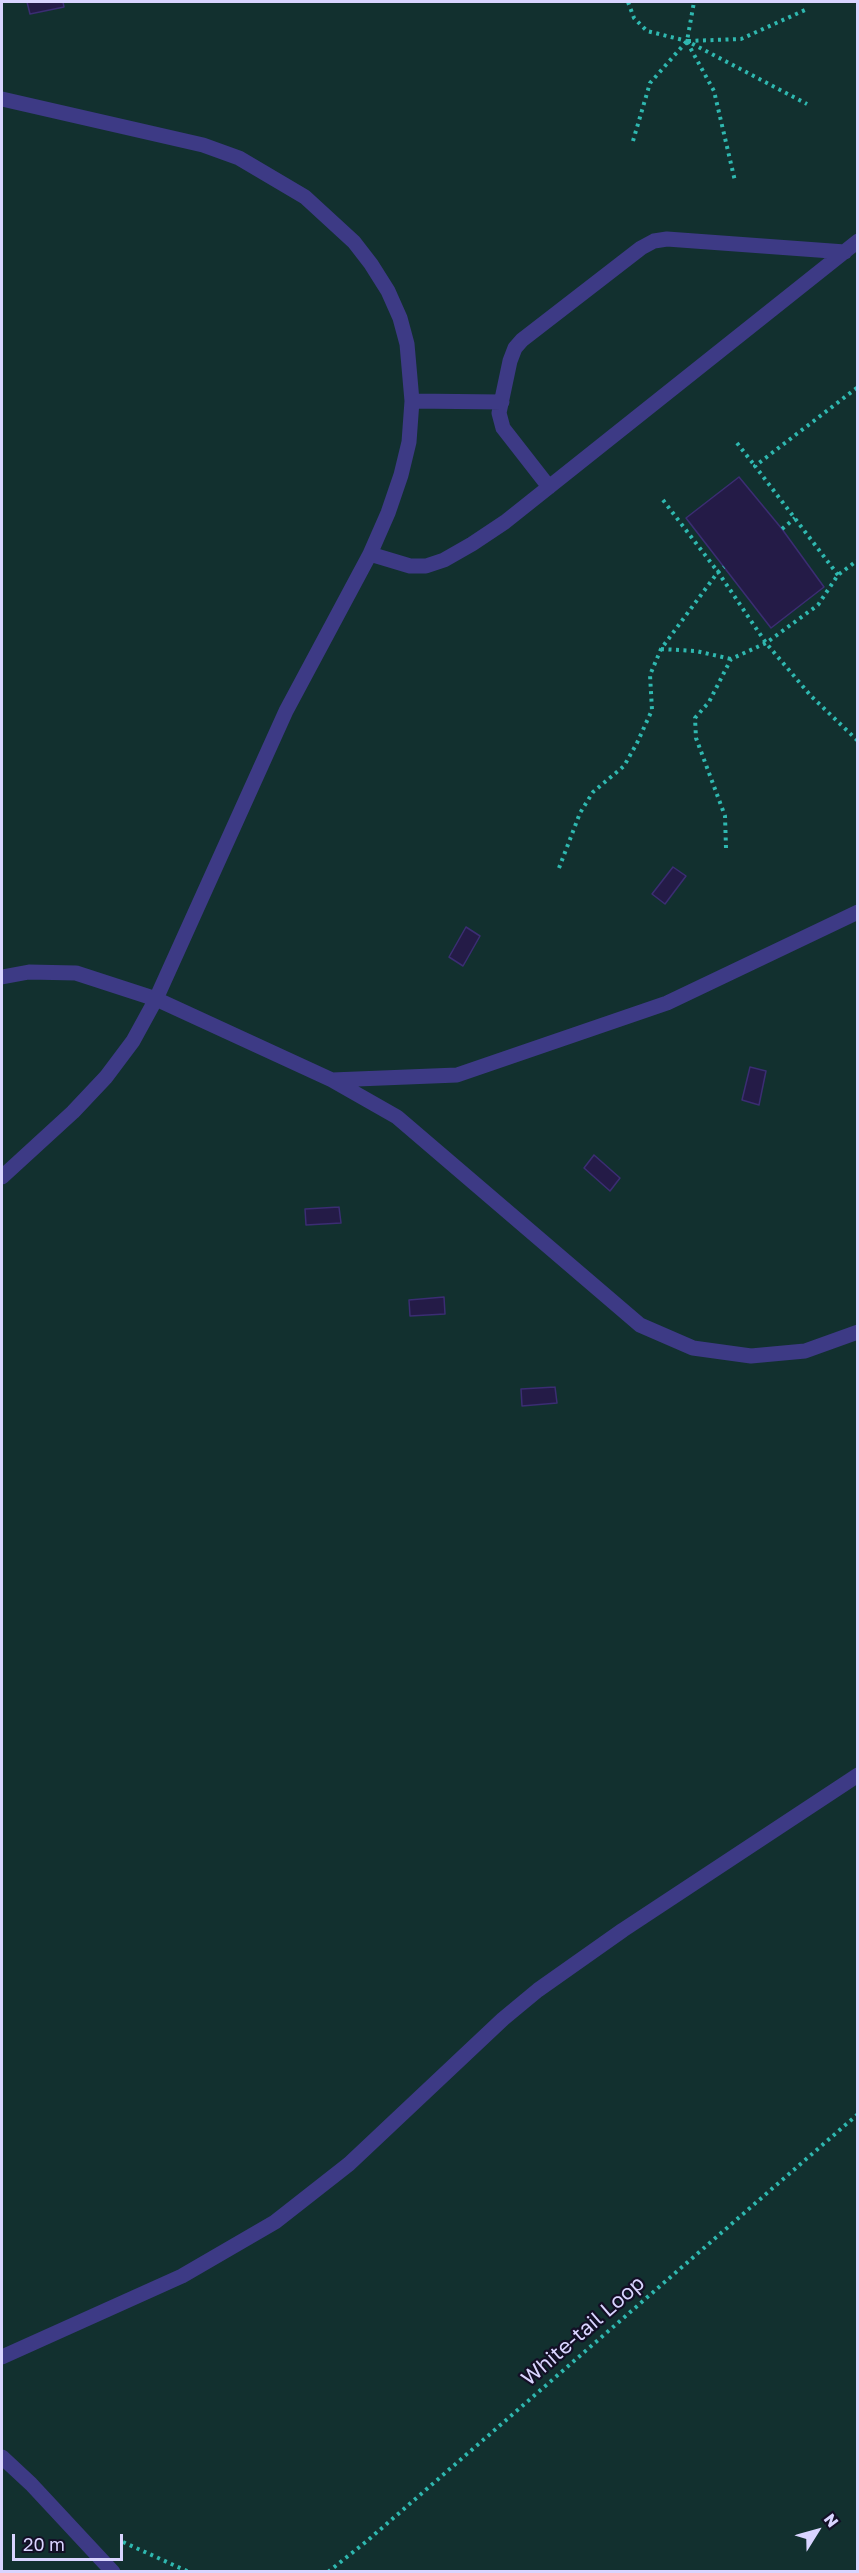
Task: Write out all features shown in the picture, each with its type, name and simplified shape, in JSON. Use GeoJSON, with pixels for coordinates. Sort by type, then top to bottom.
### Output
{"type":"FeatureCollection","features":[{"type":"Feature","properties":{"kind":"street"},"geometry":{"type":"LineString","coordinates":[[2,99],[203,145],[239,158],[305,197],[354,242],[388,291],[400,318],[407,344],[412,401],[409,442],[388,513],[370,554],[286,711],[156,999],[133,1041],[106,1077],[50,1134],[2,1177]]}},
{"type":"Feature","properties":{"kind":"street"},"geometry":{"type":"LineString","coordinates":[[549,487],[503,428],[499,413],[510,361],[515,348],[522,340],[641,248],[654,241],[667,239],[845,252]]}},
{"type":"Feature","properties":{"kind":"street"},"geometry":{"type":"LineString","coordinates":[[370,554],[410,566],[426,566],[444,560],[505,522],[858,242]]}},
{"type":"Feature","properties":{"kind":"street"},"geometry":{"type":"LineString","coordinates":[[412,401],[502,402]]}},
{"type":"Feature","properties":{"kind":"street"},"geometry":{"type":"LineString","coordinates":[[332,1080],[457,1075],[667,1003],[858,912]]}},
{"type":"Feature","properties":{"kind":"street"},"geometry":{"type":"LineString","coordinates":[[2,977],[29,972],[75,973],[156,999],[332,1080],[397,1118],[640,1325],[693,1348],[751,1356],[805,1351],[858,1332]]}},
{"type":"Feature","properties":{"kind":"street"},"geometry":{"type":"LineString","coordinates":[[2,2357],[182,2276],[275,2222],[349,2164],[503,2019],[538,1990],[623,1930],[858,1775]]}},
{"type":"Feature","properties":{"kind":"street"},"geometry":{"type":"LineString","coordinates":[[2,2457],[31,2484],[113,2571]]}},
{"type":"Feature","properties":{"kind":"path"},"geometry":{"type":"LineString","coordinates":[[628,2],[634,18],[647,31],[687,41],[807,104]]}},
{"type":"Feature","properties":{"kind":"path"},"geometry":{"type":"LineString","coordinates":[[633,141],[650,83],[687,41],[694,2]]}},
{"type":"Feature","properties":{"kind":"path"},"geometry":{"type":"LineString","coordinates":[[687,41],[741,39],[805,10]]}},
{"type":"Feature","properties":{"kind":"path"},"geometry":{"type":"LineString","coordinates":[[687,41],[714,91],[735,181]]}},
{"type":"Feature","properties":{"kind":"path"},"geometry":{"type":"LineString","coordinates":[[755,466],[858,387]]}},
{"type":"Feature","properties":{"kind":"path"},"geometry":{"type":"LineString","coordinates":[[737,443],[838,575]]}},
{"type":"Feature","properties":{"kind":"path"},"geometry":{"type":"LineString","coordinates":[[663,500],[718,572],[766,643],[811,696],[858,741]]}},
{"type":"Feature","properties":{"kind":"path"},"geometry":{"type":"LineString","coordinates":[[782,529],[795,518]]}},
{"type":"Feature","properties":{"kind":"path"},"geometry":{"type":"LineString","coordinates":[[661,649],[696,651],[731,659],[766,643],[818,605],[838,575],[858,560]]}},
{"type":"Feature","properties":{"kind":"path"},"geometry":{"type":"LineString","coordinates":[[559,868],[580,813],[593,792],[624,766],[637,743],[652,710],[650,675],[661,649],[724,567]]}},
{"type":"Feature","properties":{"kind":"path"},"geometry":{"type":"LineString","coordinates":[[726,848],[725,816],[696,738],[694,718],[709,702],[731,659]]}},
{"type":"Feature","properties":{"kind":"path","name":"White-tail Loop"},"geometry":{"type":"LineString","coordinates":[[328,2571],[368,2541],[766,2191],[858,2114]]}},
{"type":"Feature","properties":{"kind":"path"},"geometry":{"type":"LineString","coordinates":[[115,2538],[189,2571]]}},
{"type":"Feature","properties":{"kind":"green space"},"geometry":{"type":"Polygon","coordinates":[[[2,2],[857,2],[857,2571],[2,2572],[2,2]]]}},
{"type":"Feature","properties":{"kind":"building"},"geometry":{"type":"Polygon","coordinates":[[[27,2],[63,2],[64,7],[30,14],[27,2]]]}},
{"type":"Feature","properties":{"kind":"building"},"geometry":{"type":"Polygon","coordinates":[[[739,477],[782,529],[824,587],[771,628],[686,518],[739,477]]]}},
{"type":"Feature","properties":{"kind":"building"},"geometry":{"type":"Polygon","coordinates":[[[673,867],[686,876],[665,904],[652,894],[673,867]]]}},
{"type":"Feature","properties":{"kind":"building"},"geometry":{"type":"Polygon","coordinates":[[[466,927],[480,936],[463,966],[449,957],[466,927]]]}},
{"type":"Feature","properties":{"kind":"building"},"geometry":{"type":"Polygon","coordinates":[[[750,1067],[766,1071],[759,1105],[742,1100],[750,1067]]]}},
{"type":"Feature","properties":{"kind":"building"},"geometry":{"type":"Polygon","coordinates":[[[594,1155],[620,1178],[610,1191],[584,1168],[594,1155]]]}},
{"type":"Feature","properties":{"kind":"building"},"geometry":{"type":"Polygon","coordinates":[[[339,1207],[341,1223],[306,1225],[305,1209],[339,1207]]]}},
{"type":"Feature","properties":{"kind":"building"},"geometry":{"type":"Polygon","coordinates":[[[444,1297],[445,1314],[410,1316],[409,1300],[444,1297]]]}},
{"type":"Feature","properties":{"kind":"building"},"geometry":{"type":"Polygon","coordinates":[[[555,1387],[557,1403],[522,1406],[521,1389],[555,1387]]]}}]}
